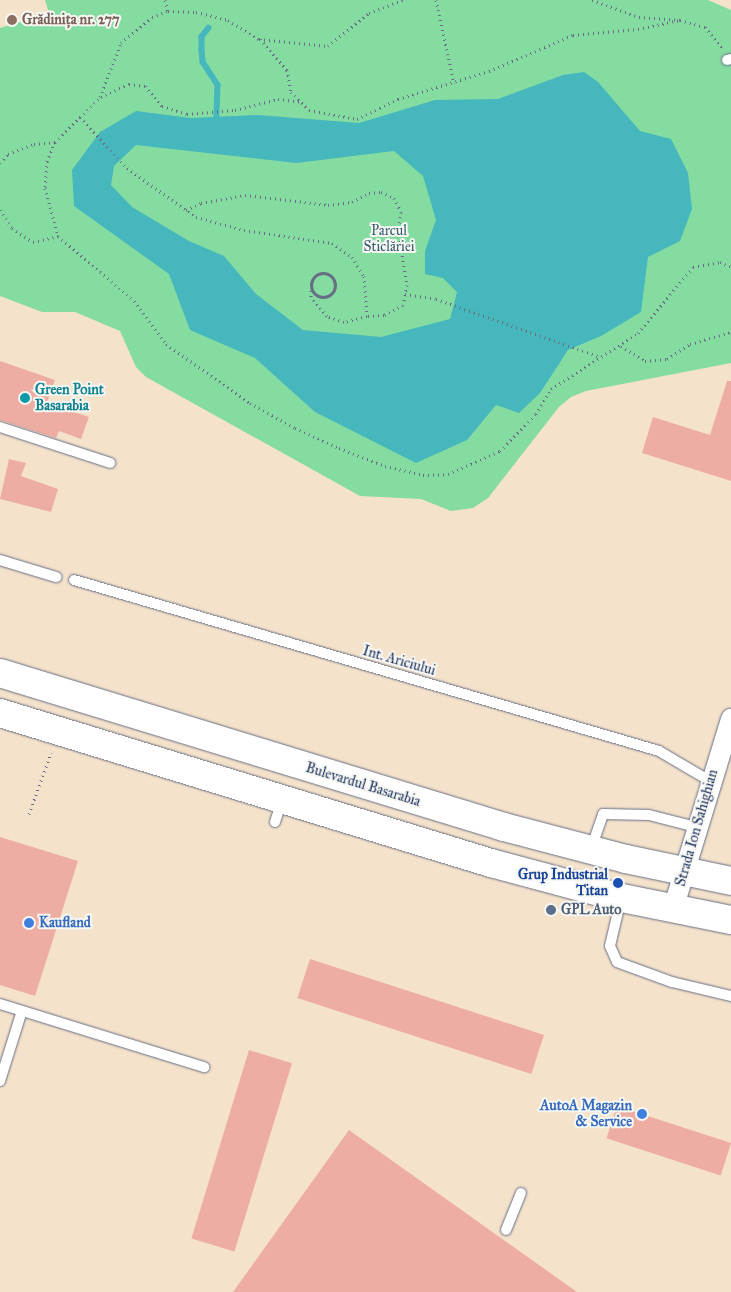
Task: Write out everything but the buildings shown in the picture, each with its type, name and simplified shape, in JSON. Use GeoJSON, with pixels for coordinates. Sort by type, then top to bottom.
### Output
{"type":"FeatureCollection","features":[{"type":"Feature","properties":{"kind":"main road","name":"Bulevardul Basarabia"},"geometry":{"type":"LineString","coordinates":[[0,673],[334,777],[591,850],[731,881]]}},
{"type":"Feature","properties":{"kind":"main road"},"geometry":{"type":"LineString","coordinates":[[0,713],[278,811],[622,898],[731,920]]}},
{"type":"Feature","properties":{"kind":"street","name":"Strada Ion Sahighian"},"geometry":{"type":"LineString","coordinates":[[673,909],[710,781],[730,726]]}},
{"type":"Feature","properties":{"kind":"lane"},"geometry":{"type":"LineString","coordinates":[[0,427],[110,463]]}},
{"type":"Feature","properties":{"kind":"lane"},"geometry":{"type":"LineString","coordinates":[[0,560],[56,577]]}},
{"type":"Feature","properties":{"kind":"lane","name":"Int. Ariciului"},"geometry":{"type":"LineString","coordinates":[[74,580],[659,751],[710,781]]}},
{"type":"Feature","properties":{"kind":"lane"},"geometry":{"type":"LineString","coordinates":[[591,850],[603,814],[649,815],[696,827]]}},
{"type":"Feature","properties":{"kind":"lane"},"geometry":{"type":"LineString","coordinates":[[622,898],[610,946],[618,962],[672,982],[731,996]]}},
{"type":"Feature","properties":{"kind":"lane"},"geometry":{"type":"LineString","coordinates":[[0,1004],[204,1067]]}},
{"type":"Feature","properties":{"kind":"lane"},"geometry":{"type":"LineString","coordinates":[[0,1081],[22,1011]]}},
{"type":"Feature","properties":{"kind":"lane"},"geometry":{"type":"LineString","coordinates":[[506,1230],[521,1193]]}},
{"type":"Feature","properties":{"kind":"path"},"geometry":{"type":"LineString","coordinates":[[165,0],[168,11]]}},
{"type":"Feature","properties":{"kind":"path"},"geometry":{"type":"LineString","coordinates":[[259,39],[328,46],[370,13],[403,0]]}},
{"type":"Feature","properties":{"kind":"path"},"geometry":{"type":"LineString","coordinates":[[436,0],[454,83]]}},
{"type":"Feature","properties":{"kind":"path"},"geometry":{"type":"LineString","coordinates":[[592,0],[639,16],[680,20],[705,27],[722,47],[729,60]]}},
{"type":"Feature","properties":{"kind":"path"},"geometry":{"type":"LineString","coordinates":[[100,97],[121,43],[134,28],[168,11],[196,12],[228,20],[259,39],[287,70],[291,92],[309,110],[357,120],[398,99],[454,83],[511,63],[573,35],[638,29],[680,20]]}},
{"type":"Feature","properties":{"kind":"path"},"geometry":{"type":"LineString","coordinates":[[300,102],[278,99],[225,111],[187,114],[162,106],[145,86],[129,84],[100,97],[55,142],[47,161],[45,188],[58,236],[134,301],[166,344],[250,403],[295,428],[385,466],[423,475],[448,474],[500,451],[536,414],[551,389],[599,356],[621,346],[638,333],[693,267],[720,262],[731,267]]}},
{"type":"Feature","properties":{"kind":"path"},"geometry":{"type":"LineString","coordinates":[[80,117],[127,168],[196,217],[244,230],[332,242],[352,257],[364,276],[367,316]]}},
{"type":"Feature","properties":{"kind":"path"},"geometry":{"type":"LineString","coordinates":[[0,163],[8,154],[34,144],[55,142]]}},
{"type":"Feature","properties":{"kind":"path"},"geometry":{"type":"LineString","coordinates":[[186,210],[201,203],[245,195],[328,206],[352,202],[369,193],[381,192],[394,198],[401,212],[398,231],[406,278],[403,305],[384,315],[367,316],[344,322],[327,316],[311,297],[311,288],[314,277],[320,273],[328,274],[335,283],[333,291],[327,296],[316,295],[311,288]]}},
{"type":"Feature","properties":{"kind":"path"},"geometry":{"type":"LineString","coordinates":[[0,210],[12,228],[33,242],[58,236]]}},
{"type":"Feature","properties":{"kind":"path"},"geometry":{"type":"LineString","coordinates":[[405,294],[436,299],[599,356]]}},
{"type":"Feature","properties":{"kind":"path"},"geometry":{"type":"LineString","coordinates":[[621,346],[645,361],[666,359],[690,344],[731,332]]}},
{"type":"Feature","properties":{"kind":"path"},"geometry":{"type":"LineString","coordinates":[[29,814],[51,753]]}},
{"type":"Feature","properties":{"kind":"green space","name":"Parcul Sticlăriei"},"geometry":{"type":"Polygon","coordinates":[[[45,0],[708,0],[731,10],[731,363],[586,391],[571,397],[559,407],[488,498],[473,508],[451,511],[421,499],[360,496],[146,377],[136,367],[120,331],[75,312],[42,312],[0,296],[0,28],[49,13],[45,0]]]}},
{"type":"Feature","properties":{"kind":"water"},"geometry":{"type":"Polygon","coordinates":[[[584,72],[598,82],[640,131],[671,139],[688,173],[692,209],[680,241],[648,257],[641,312],[601,336],[568,350],[540,393],[519,413],[496,405],[467,440],[416,463],[315,412],[255,358],[190,330],[169,274],[74,206],[72,170],[100,132],[136,111],[191,118],[258,115],[359,123],[435,100],[498,99],[563,75],[584,72]],[[136,145],[114,166],[111,185],[132,207],[189,241],[224,256],[256,294],[303,330],[381,337],[450,319],[457,292],[443,278],[425,274],[425,251],[436,220],[423,176],[394,151],[296,163],[136,145]]]}},
{"type":"Feature","properties":{"kind":"waterway"},"geometry":{"type":"LineString","coordinates":[[209,28],[202,37],[203,62],[218,85],[217,117]]}},
{"type":"Feature","properties":{"kind":"place","name":"Grădinița nr. 277"},"geometry":{"type":"Point","coordinates":[12,20]}},
{"type":"Feature","properties":{"kind":"place","name":"Green Point Basarabia"},"geometry":{"type":"Point","coordinates":[25,398]}},
{"type":"Feature","properties":{"kind":"place","name":"Grup Industrial Titan"},"geometry":{"type":"Point","coordinates":[618,883]}},
{"type":"Feature","properties":{"kind":"place","name":"GPL Auto"},"geometry":{"type":"Point","coordinates":[551,910]}},
{"type":"Feature","properties":{"kind":"place","name":"Kaufland"},"geometry":{"type":"Point","coordinates":[29,923]}},
{"type":"Feature","properties":{"kind":"place","name":"AutoA Magazin & Service"},"geometry":{"type":"Point","coordinates":[642,1114]}}]}
